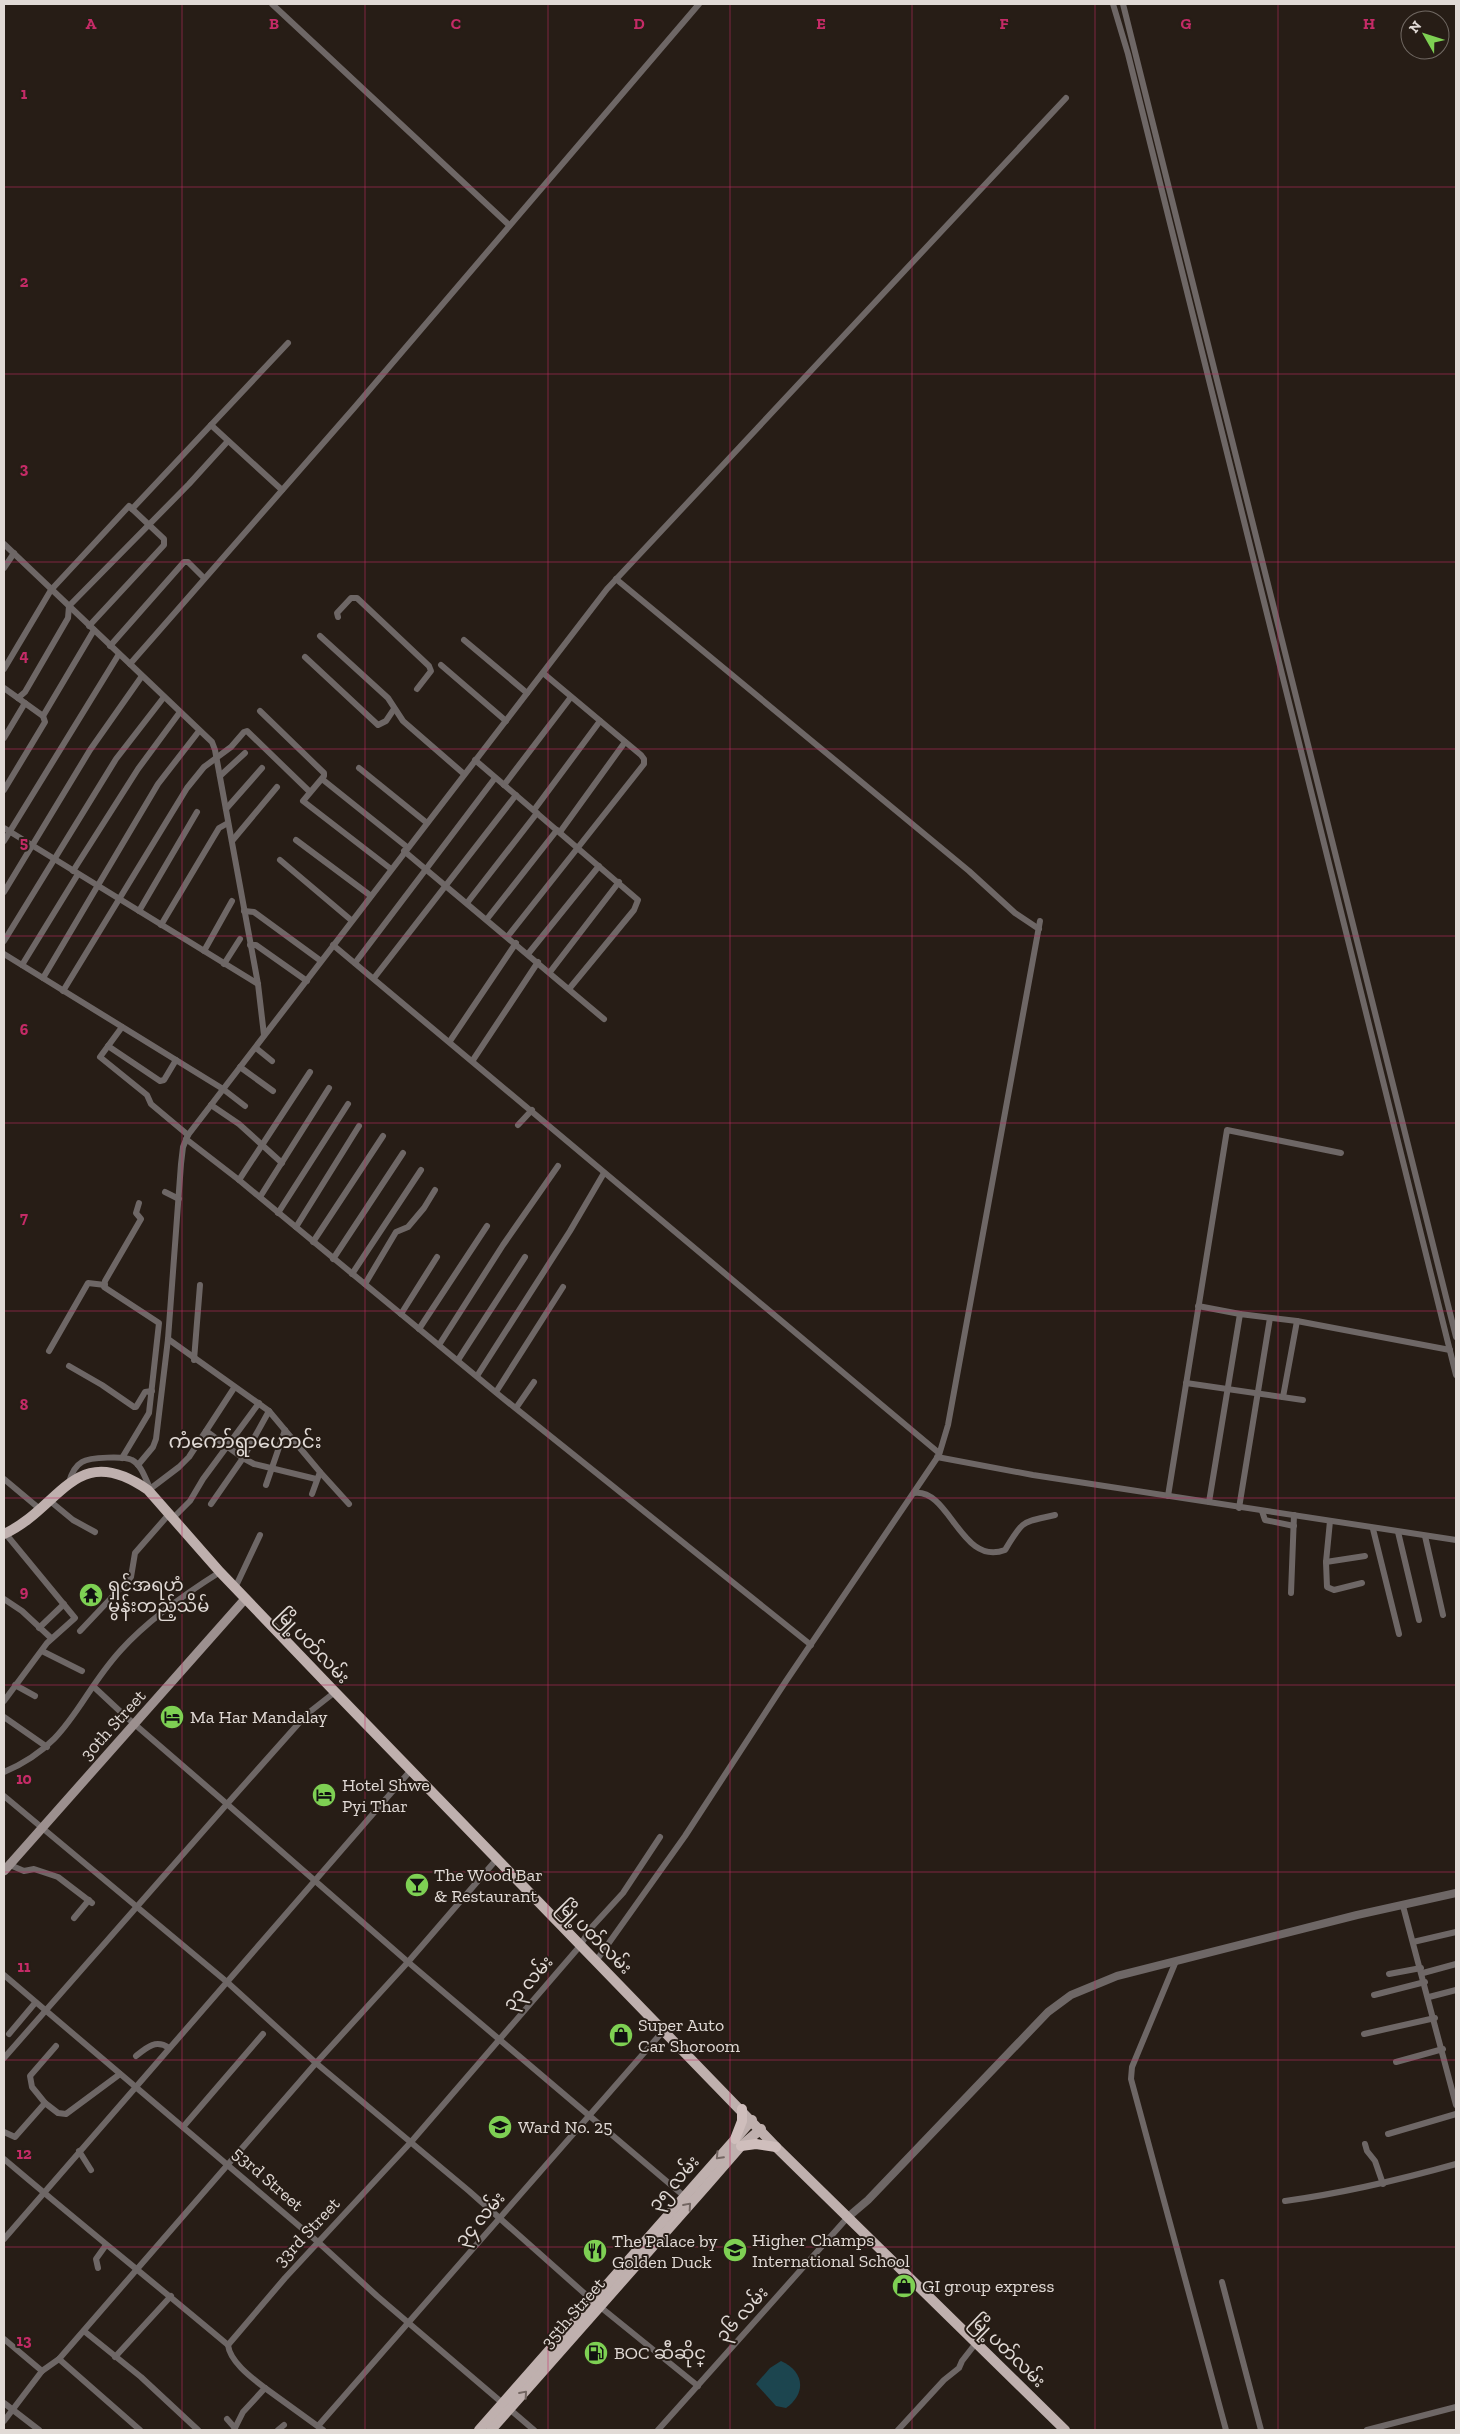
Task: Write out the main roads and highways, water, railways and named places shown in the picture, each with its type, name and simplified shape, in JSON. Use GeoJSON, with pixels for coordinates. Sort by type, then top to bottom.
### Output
{"type":"FeatureCollection","features":[{"type":"Feature","properties":{"kind":"highway"},"geometry":{"type":"LineString","coordinates":[[742,2109],[738,2143],[776,2147]]}},
{"type":"Feature","properties":{"kind":"main road","name":"မြို့ပတ်လမ်း"},"geometry":{"type":"LineString","coordinates":[[4,1533],[41,1510],[69,1482],[82,1474],[117,1474],[134,1481],[153,1493],[220,1572],[496,1860],[742,2109],[776,2147],[1065,2430]]}},
{"type":"Feature","properties":{"kind":"main road","name":"30th Street"},"geometry":{"type":"LineString","coordinates":[[7,1868],[245,1598]]}},
{"type":"Feature","properties":{"kind":"main road"},"geometry":{"type":"LineString","coordinates":[[738,2143],[752,2120]]}},
{"type":"Feature","properties":{"kind":"main road","name":"35th Street"},"geometry":{"type":"LineString","coordinates":[[596,2304],[738,2143],[761,2129]]}},
{"type":"Feature","properties":{"kind":"main road","name":"၃၅ လမ်း"},"geometry":{"type":"LineString","coordinates":[[507,2407],[596,2304],[684,2196],[704,2180]]}},
{"type":"Feature","properties":{"kind":"main road"},"geometry":{"type":"LineString","coordinates":[[478,2430],[507,2407]]}},
{"type":"Feature","properties":{"kind":"main road"},"geometry":{"type":"LineString","coordinates":[[491,2430],[507,2407]]}},
{"type":"Feature","properties":{"kind":"water"},"geometry":{"type":"Polygon","coordinates":[[[781,2361],[794,2370],[800,2383],[797,2396],[786,2408],[776,2406],[756,2384],[770,2368],[781,2361]]]}},
{"type":"Feature","properties":{"kind":"place","name":"ရှင်အရဟံ မွန်းတည့်သိမ်"},"geometry":{"type":"Point","coordinates":[91,1595]}},
{"type":"Feature","properties":{"kind":"place","name":"Ma Har Mandalay"},"geometry":{"type":"Point","coordinates":[172,1717]}},
{"type":"Feature","properties":{"kind":"place","name":"Hotel Shwe Pyi Thar"},"geometry":{"type":"Point","coordinates":[324,1795]}},
{"type":"Feature","properties":{"kind":"place","name":"The Wood Bar & Restaurant"},"geometry":{"type":"Point","coordinates":[417,1885]}},
{"type":"Feature","properties":{"kind":"place","name":"Super Auto Car Shoroom"},"geometry":{"type":"Point","coordinates":[621,2035]}},
{"type":"Feature","properties":{"kind":"place","name":"Ward No. 25"},"geometry":{"type":"Point","coordinates":[500,2127]}},
{"type":"Feature","properties":{"kind":"place","name":"Higher Champs International School"},"geometry":{"type":"Point","coordinates":[735,2250]}},
{"type":"Feature","properties":{"kind":"place","name":"The Palace by Golden Duck"},"geometry":{"type":"Point","coordinates":[595,2251]}},
{"type":"Feature","properties":{"kind":"place","name":"GI group express"},"geometry":{"type":"Point","coordinates":[904,2286]}},
{"type":"Feature","properties":{"kind":"place","name":"BOC ဆီဆိုင္"},"geometry":{"type":"Point","coordinates":[596,2353]}},
{"type":"Feature","properties":{"kind":"district","name":"ကံကော်ရွာဟောင်း"},"geometry":{"type":"Point","coordinates":[245,1441]}}]}
